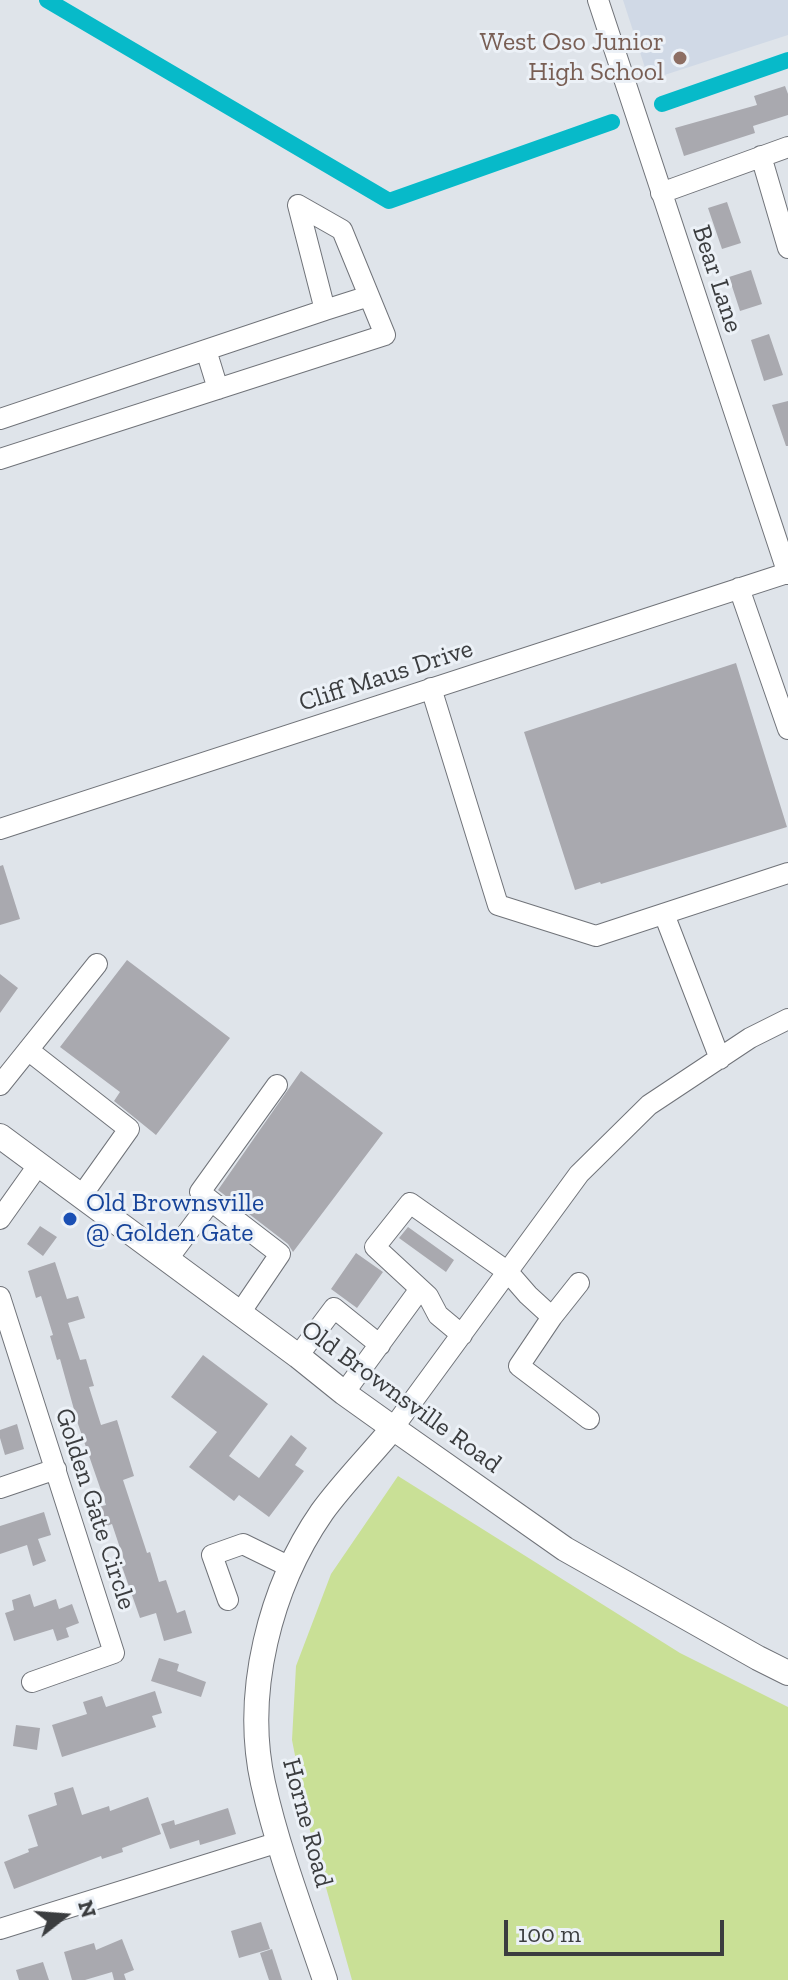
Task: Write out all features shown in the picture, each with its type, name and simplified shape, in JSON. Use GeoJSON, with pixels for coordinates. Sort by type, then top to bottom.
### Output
{"type":"FeatureCollection","features":[{"type":"Feature","properties":{"kind":"main road","name":"Old Brownsville Road"},"geometry":{"type":"LineString","coordinates":[[0,1136],[344,1393],[565,1549],[788,1673]]}},
{"type":"Feature","properties":{"kind":"main road","name":"Horne Road"},"geometry":{"type":"LineString","coordinates":[[325,1980],[279,1842],[263,1781],[257,1707],[264,1645],[283,1582],[322,1512],[393,1428]]}},
{"type":"Feature","properties":{"kind":"street","name":"Bear Lane"},"geometry":{"type":"LineString","coordinates":[[598,0],[788,574]]}},
{"type":"Feature","properties":{"kind":"street"},"geometry":{"type":"LineString","coordinates":[[661,193],[788,147]]}},
{"type":"Feature","properties":{"kind":"street"},"geometry":{"type":"LineString","coordinates":[[761,156],[788,248]]}},
{"type":"Feature","properties":{"kind":"street"},"geometry":{"type":"LineString","coordinates":[[0,459],[385,335],[342,230],[298,205],[325,310]]}},
{"type":"Feature","properties":{"kind":"street"},"geometry":{"type":"LineString","coordinates":[[28,450],[8,416],[369,296]]}},
{"type":"Feature","properties":{"kind":"street"},"geometry":{"type":"LineString","coordinates":[[206,350],[218,389]]}},
{"type":"Feature","properties":{"kind":"street","name":"Cliff Maus Drive"},"geometry":{"type":"LineString","coordinates":[[0,829],[788,574]]}},
{"type":"Feature","properties":{"kind":"street"},"geometry":{"type":"LineString","coordinates":[[739,588],[788,729]]}},
{"type":"Feature","properties":{"kind":"street"},"geometry":{"type":"LineString","coordinates":[[431,688],[498,905],[596,936],[788,873]]}},
{"type":"Feature","properties":{"kind":"street"},"geometry":{"type":"LineString","coordinates":[[664,914],[720,1059]]}},
{"type":"Feature","properties":{"kind":"street"},"geometry":{"type":"LineString","coordinates":[[0,1085],[97,964]]}},
{"type":"Feature","properties":{"kind":"street"},"geometry":{"type":"LineString","coordinates":[[393,1428],[579,1174],[649,1105],[750,1038],[788,1019]]}},
{"type":"Feature","properties":{"kind":"street"},"geometry":{"type":"LineString","coordinates":[[28,1050],[129,1129],[82,1195]]}},
{"type":"Feature","properties":{"kind":"street"},"geometry":{"type":"LineString","coordinates":[[240,1313],[280,1254],[200,1192],[277,1085]]}},
{"type":"Feature","properties":{"kind":"street"},"geometry":{"type":"LineString","coordinates":[[0,1219],[39,1164]]}},
{"type":"Feature","properties":{"kind":"street"},"geometry":{"type":"LineString","coordinates":[[167,1260],[211,1201]]}},
{"type":"Feature","properties":{"kind":"street"},"geometry":{"type":"LineString","coordinates":[[462,1335],[438,1315],[428,1296],[375,1247],[410,1203],[508,1272],[552,1317]]}},
{"type":"Feature","properties":{"kind":"street"},"geometry":{"type":"LineString","coordinates":[[579,1283],[519,1366],[589,1419]]}},
{"type":"Feature","properties":{"kind":"street"},"geometry":{"type":"LineString","coordinates":[[344,1393],[420,1289]]}},
{"type":"Feature","properties":{"kind":"street","name":"Golden Gate Circle"},"geometry":{"type":"LineString","coordinates":[[0,1297],[114,1653],[32,1682]]}},
{"type":"Feature","properties":{"kind":"street"},"geometry":{"type":"LineString","coordinates":[[298,1356],[334,1308],[380,1345]]}},
{"type":"Feature","properties":{"kind":"street"},"geometry":{"type":"LineString","coordinates":[[0,1488],[56,1469]]}},
{"type":"Feature","properties":{"kind":"street"},"geometry":{"type":"LineString","coordinates":[[228,1600],[212,1555],[243,1544],[290,1567]]}},
{"type":"Feature","properties":{"kind":"street"},"geometry":{"type":"LineString","coordinates":[[0,1929],[279,1842]]}},
{"type":"Feature","properties":{"kind":"shaded area","name":"West Oso Junior High School"},"geometry":{"type":"Polygon","coordinates":[[[623,0],[788,0],[788,35],[649,80],[623,0]]]}},
{"type":"Feature","properties":{"kind":"green space"},"geometry":{"type":"Polygon","coordinates":[[[398,1476],[680,1653],[788,1707],[788,1980],[352,1980],[309,1827],[292,1740],[296,1666],[331,1574],[398,1476]]]}},
{"type":"Feature","properties":{"kind":"building"},"geometry":{"type":"Polygon","coordinates":[[[785,86],[788,115],[753,126],[755,133],[684,156],[675,128],[757,105],[754,96],[785,86]]]}},
{"type":"Feature","properties":{"kind":"building"},"geometry":{"type":"Polygon","coordinates":[[[727,202],[741,243],[722,249],[708,208],[727,202]]]}},
{"type":"Feature","properties":{"kind":"building"},"geometry":{"type":"Polygon","coordinates":[[[751,270],[762,304],[740,311],[729,277],[751,270]]]}},
{"type":"Feature","properties":{"kind":"building"},"geometry":{"type":"Polygon","coordinates":[[[769,334],[783,375],[764,381],[751,340],[769,334]]]}},
{"type":"Feature","properties":{"kind":"building"},"geometry":{"type":"Polygon","coordinates":[[[788,401],[788,446],[786,446],[772,405],[788,401]]]}},
{"type":"Feature","properties":{"kind":"building"},"geometry":{"type":"Polygon","coordinates":[[[736,663],[787,827],[575,890],[524,732],[736,663]]]}},
{"type":"Feature","properties":{"kind":"building"},"geometry":{"type":"Polygon","coordinates":[[[3,865],[20,919],[0,925],[0,866],[3,865]]]}},
{"type":"Feature","properties":{"kind":"building"},"geometry":{"type":"Polygon","coordinates":[[[127,960],[230,1038],[156,1135],[114,1101],[120,1092],[60,1047],[127,960]]]}},
{"type":"Feature","properties":{"kind":"building"},"geometry":{"type":"Polygon","coordinates":[[[0,974],[18,988],[0,1013],[0,974]]]}},
{"type":"Feature","properties":{"kind":"building"},"geometry":{"type":"Polygon","coordinates":[[[301,1071],[383,1133],[293,1252],[288,1244],[218,1190],[301,1071]]]}},
{"type":"Feature","properties":{"kind":"building"},"geometry":{"type":"Polygon","coordinates":[[[40,1226],[57,1237],[43,1256],[27,1244],[40,1226]]]}},
{"type":"Feature","properties":{"kind":"building"},"geometry":{"type":"Polygon","coordinates":[[[408,1227],[454,1260],[446,1272],[399,1238],[408,1227]]]}},
{"type":"Feature","properties":{"kind":"building"},"geometry":{"type":"Polygon","coordinates":[[[356,1253],[383,1272],[357,1308],[331,1289],[356,1253]]]}},
{"type":"Feature","properties":{"kind":"building"},"geometry":{"type":"Polygon","coordinates":[[[55,1262],[67,1299],[78,1296],[85,1318],[68,1323],[80,1360],[86,1359],[94,1386],[89,1387],[101,1425],[117,1420],[134,1476],[123,1480],[147,1553],[150,1552],[159,1582],[166,1580],[177,1613],[185,1610],[192,1633],[164,1641],[156,1613],[140,1618],[120,1561],[124,1560],[112,1524],[101,1528],[95,1508],[106,1505],[60,1359],[57,1360],[41,1296],[36,1298],[28,1271],[55,1262]]]}},
{"type":"Feature","properties":{"kind":"building"},"geometry":{"type":"Polygon","coordinates":[[[203,1355],[268,1404],[229,1456],[259,1478],[291,1435],[307,1448],[295,1465],[304,1471],[269,1517],[239,1495],[234,1501],[189,1467],[217,1432],[171,1397],[203,1355]]]}},
{"type":"Feature","properties":{"kind":"building"},"geometry":{"type":"Polygon","coordinates":[[[17,1424],[24,1449],[5,1455],[0,1430],[17,1424]]]}},
{"type":"Feature","properties":{"kind":"building"},"geometry":{"type":"Polygon","coordinates":[[[44,1512],[51,1535],[38,1539],[46,1561],[33,1566],[27,1545],[0,1554],[0,1526],[44,1512]]]}},
{"type":"Feature","properties":{"kind":"building"},"geometry":{"type":"Polygon","coordinates":[[[30,1594],[34,1607],[56,1599],[59,1609],[72,1604],[79,1623],[66,1628],[69,1637],[57,1641],[53,1629],[14,1641],[5,1613],[14,1610],[12,1600],[30,1594]]]}},
{"type":"Feature","properties":{"kind":"building"},"geometry":{"type":"Polygon","coordinates":[[[159,1658],[179,1664],[177,1671],[206,1682],[201,1697],[151,1681],[159,1658]]]}},
{"type":"Feature","properties":{"kind":"building"},"geometry":{"type":"Polygon","coordinates":[[[155,1691],[162,1713],[152,1716],[156,1727],[62,1757],[52,1725],[87,1714],[83,1702],[102,1696],[106,1707],[155,1691]]]}},
{"type":"Feature","properties":{"kind":"building"},"geometry":{"type":"Polygon","coordinates":[[[16,1725],[40,1728],[37,1750],[13,1746],[16,1725]]]}},
{"type":"Feature","properties":{"kind":"building"},"geometry":{"type":"Polygon","coordinates":[[[73,1787],[82,1815],[109,1806],[110,1811],[148,1797],[161,1834],[122,1848],[123,1852],[102,1859],[101,1856],[14,1889],[4,1862],[38,1846],[28,1815],[57,1805],[54,1793],[73,1787]]]}},
{"type":"Feature","properties":{"kind":"building"},"geometry":{"type":"Polygon","coordinates":[[[228,1808],[236,1834],[200,1845],[199,1840],[170,1849],[161,1824],[174,1820],[175,1825],[228,1808]]]}},
{"type":"Feature","properties":{"kind":"building"},"geometry":{"type":"Polygon","coordinates":[[[261,1922],[270,1949],[239,1958],[231,1931],[261,1922]]]}},
{"type":"Feature","properties":{"kind":"building"},"geometry":{"type":"Polygon","coordinates":[[[122,1939],[134,1970],[124,1974],[126,1980],[114,1980],[112,1972],[85,1980],[72,1980],[64,1952],[94,1943],[96,1950],[122,1939]]]}},
{"type":"Feature","properties":{"kind":"building"},"geometry":{"type":"Polygon","coordinates":[[[272,1949],[282,1980],[269,1980],[260,1953],[272,1949]]]}},
{"type":"Feature","properties":{"kind":"building"},"geometry":{"type":"Polygon","coordinates":[[[43,1962],[49,1980],[19,1980],[16,1970],[43,1962]]]}},
{"type":"Feature","properties":{"kind":"waterway"},"geometry":{"type":"LineString","coordinates":[[47,0],[389,201],[612,122]]}},
{"type":"Feature","properties":{"kind":"waterway"},"geometry":{"type":"LineString","coordinates":[[662,104],[788,60]]}},
{"type":"Feature","properties":{"kind":"place","name":"West Oso Junior High School"},"geometry":{"type":"Point","coordinates":[680,58]}},
{"type":"Feature","properties":{"kind":"place","name":"Old Brownsville @ Golden Gate"},"geometry":{"type":"Point","coordinates":[70,1219]}}]}
